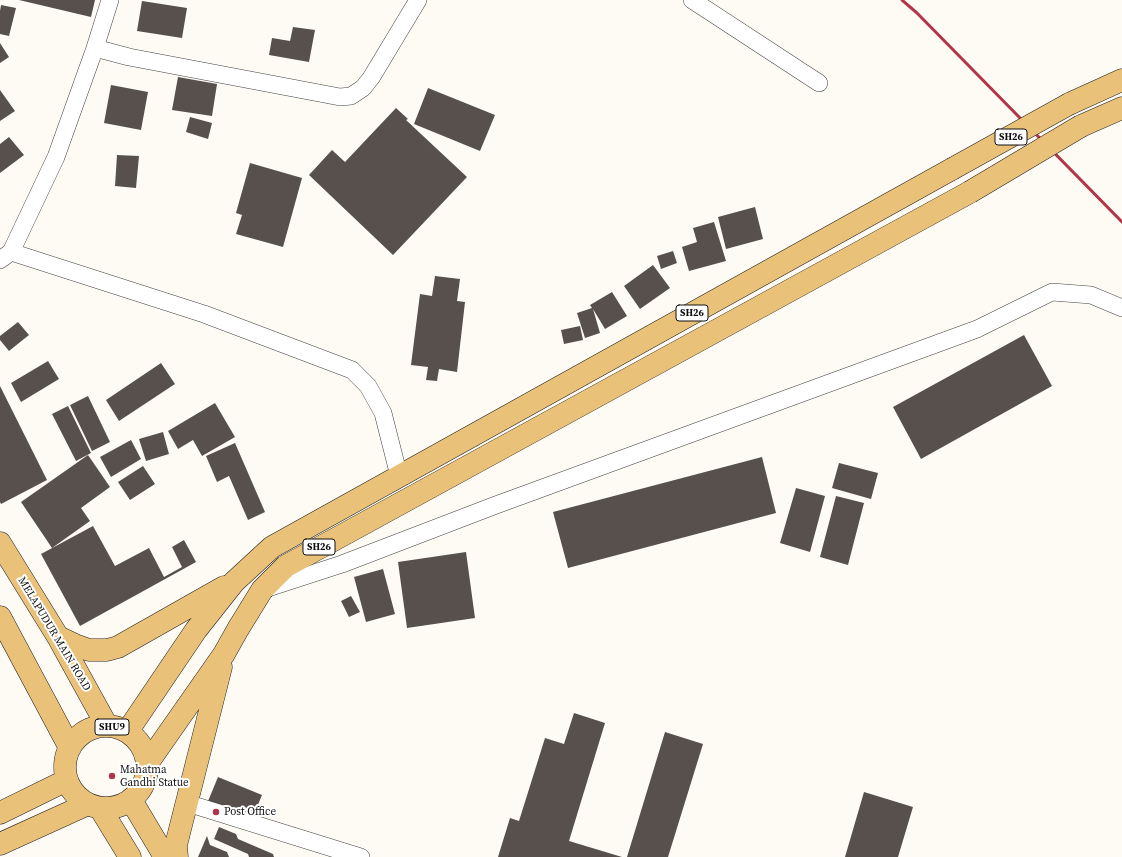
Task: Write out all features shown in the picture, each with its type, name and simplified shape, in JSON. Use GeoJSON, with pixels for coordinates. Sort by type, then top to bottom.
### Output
{"type":"FeatureCollection","features":[{"type":"Feature","properties":{"kind":"main road","name":"SH26"},"geometry":{"type":"LineString","coordinates":[[117,729],[234,582],[272,547],[1069,104],[1122,80]]}},
{"type":"Feature","properties":{"kind":"main road","name":"SH26"},"geometry":{"type":"LineString","coordinates":[[147,764],[224,654],[262,590],[286,566],[970,192],[1081,126],[1122,108]]}},
{"type":"Feature","properties":{"kind":"main road","name":"MELAPUDUR MAIN ROAD"},"geometry":{"type":"LineString","coordinates":[[0,543],[117,729]]}},
{"type":"Feature","properties":{"kind":"main road"},"geometry":{"type":"LineString","coordinates":[[58,637],[75,646],[89,650],[108,650],[118,647],[234,582]]}},
{"type":"Feature","properties":{"kind":"main road"},"geometry":{"type":"LineString","coordinates":[[0,617],[70,748],[66,758],[67,780],[72,790],[79,798],[94,806],[111,808],[122,805],[131,800],[140,790],[146,778],[147,764]]}},
{"type":"Feature","properties":{"kind":"main road"},"geometry":{"type":"LineString","coordinates":[[177,857],[176,845],[224,654]]}},
{"type":"Feature","properties":{"kind":"main road","name":"SHU9"},"geometry":{"type":"LineString","coordinates":[[70,748],[77,739],[96,727],[117,729],[137,740],[144,751],[147,764]]}},
{"type":"Feature","properties":{"kind":"main road"},"geometry":{"type":"LineString","coordinates":[[0,812],[67,780]]}},
{"type":"Feature","properties":{"kind":"main road"},"geometry":{"type":"LineString","coordinates":[[131,800],[165,857]]}},
{"type":"Feature","properties":{"kind":"main road"},"geometry":{"type":"LineString","coordinates":[[0,844],[94,806]]}},
{"type":"Feature","properties":{"kind":"main road"},"geometry":{"type":"LineString","coordinates":[[94,806],[130,857]]}},
{"type":"Feature","properties":{"kind":"street"},"geometry":{"type":"LineString","coordinates":[[110,0],[95,48],[56,157],[6,256],[204,314],[352,370],[368,386],[383,413],[399,476]]}},
{"type":"Feature","properties":{"kind":"street"},"geometry":{"type":"LineString","coordinates":[[95,48],[129,57],[340,97],[351,96],[363,88],[371,78],[418,0]]}},
{"type":"Feature","properties":{"kind":"street"},"geometry":{"type":"LineString","coordinates":[[692,0],[819,83]]}},
{"type":"Feature","properties":{"kind":"street"},"geometry":{"type":"LineString","coordinates":[[262,590],[342,564],[496,505],[978,330],[1052,292],[1091,295],[1122,308]]}},
{"type":"Feature","properties":{"kind":"street"},"geometry":{"type":"LineString","coordinates":[[187,803],[361,857]]}},
{"type":"Feature","properties":{"kind":"building"},"geometry":{"type":"Polygon","coordinates":[[[19,0],[95,0],[91,17],[19,0]]]}},
{"type":"Feature","properties":{"kind":"building"},"geometry":{"type":"Polygon","coordinates":[[[142,1],[187,8],[182,38],[137,31],[142,1]]]}},
{"type":"Feature","properties":{"kind":"building"},"geometry":{"type":"Polygon","coordinates":[[[1,5],[16,8],[9,36],[0,34],[1,5]]]}},
{"type":"Feature","properties":{"kind":"building"},"geometry":{"type":"Polygon","coordinates":[[[293,27],[315,30],[309,62],[269,55],[272,38],[290,41],[293,27]]]}},
{"type":"Feature","properties":{"kind":"building"},"geometry":{"type":"Polygon","coordinates":[[[0,43],[9,57],[0,63],[0,43]]]}},
{"type":"Feature","properties":{"kind":"building"},"geometry":{"type":"Polygon","coordinates":[[[178,77],[217,84],[212,116],[172,110],[178,77]]]}},
{"type":"Feature","properties":{"kind":"building"},"geometry":{"type":"Polygon","coordinates":[[[111,85],[148,92],[141,130],[104,123],[111,85]]]}},
{"type":"Feature","properties":{"kind":"building"},"geometry":{"type":"Polygon","coordinates":[[[428,88],[495,115],[480,151],[414,124],[428,88]]]}},
{"type":"Feature","properties":{"kind":"building"},"geometry":{"type":"Polygon","coordinates":[[[0,90],[15,111],[0,121],[0,90]]]}},
{"type":"Feature","properties":{"kind":"building"},"geometry":{"type":"Polygon","coordinates":[[[396,108],[408,119],[406,120],[467,177],[393,255],[309,175],[332,150],[345,162],[396,108]]]}},
{"type":"Feature","properties":{"kind":"building"},"geometry":{"type":"Polygon","coordinates":[[[190,117],[212,123],[208,139],[186,132],[190,117]]]}},
{"type":"Feature","properties":{"kind":"building"},"geometry":{"type":"Polygon","coordinates":[[[9,137],[24,155],[0,173],[0,144],[9,137]]]}},
{"type":"Feature","properties":{"kind":"building"},"geometry":{"type":"Polygon","coordinates":[[[117,155],[139,156],[136,188],[115,186],[117,155]]]}},
{"type":"Feature","properties":{"kind":"building"},"geometry":{"type":"Polygon","coordinates":[[[250,163],[302,178],[283,247],[236,234],[242,215],[236,213],[250,163]]]}},
{"type":"Feature","properties":{"kind":"building"},"geometry":{"type":"Polygon","coordinates":[[[755,207],[763,239],[726,249],[718,217],[755,207]]]}},
{"type":"Feature","properties":{"kind":"building"},"geometry":{"type":"Polygon","coordinates":[[[714,222],[726,261],[689,271],[682,247],[697,242],[693,228],[714,222]]]}},
{"type":"Feature","properties":{"kind":"building"},"geometry":{"type":"Polygon","coordinates":[[[673,251],[677,263],[661,269],[657,256],[673,251]]]}},
{"type":"Feature","properties":{"kind":"building"},"geometry":{"type":"Polygon","coordinates":[[[653,265],[670,288],[640,309],[624,286],[653,265]]]}},
{"type":"Feature","properties":{"kind":"building"},"geometry":{"type":"Polygon","coordinates":[[[435,276],[460,279],[457,301],[465,302],[457,372],[439,369],[437,381],[426,380],[428,367],[411,365],[420,294],[432,296],[435,276]]]}},
{"type":"Feature","properties":{"kind":"building"},"geometry":{"type":"Polygon","coordinates":[[[612,292],[627,316],[605,329],[593,309],[600,333],[585,338],[577,313],[592,308],[590,305],[612,292]]]}},
{"type":"Feature","properties":{"kind":"building"},"geometry":{"type":"Polygon","coordinates":[[[18,322],[29,335],[9,351],[0,340],[0,336],[18,322]]]}},
{"type":"Feature","properties":{"kind":"building"},"geometry":{"type":"Polygon","coordinates":[[[580,326],[583,340],[564,344],[561,330],[580,326]]]}},
{"type":"Feature","properties":{"kind":"building"},"geometry":{"type":"Polygon","coordinates":[[[1024,335],[1052,386],[921,459],[893,407],[1024,335]]]}},
{"type":"Feature","properties":{"kind":"building"},"geometry":{"type":"Polygon","coordinates":[[[48,361],[59,379],[21,402],[11,383],[48,361]]]}},
{"type":"Feature","properties":{"kind":"building"},"geometry":{"type":"Polygon","coordinates":[[[161,363],[175,384],[119,421],[106,400],[161,363]]]}},
{"type":"Feature","properties":{"kind":"building"},"geometry":{"type":"Polygon","coordinates":[[[0,386],[47,480],[1,504],[0,502],[0,386]]]}},
{"type":"Feature","properties":{"kind":"building"},"geometry":{"type":"Polygon","coordinates":[[[88,396],[110,442],[92,451],[70,405],[88,396]]]}},
{"type":"Feature","properties":{"kind":"building"},"geometry":{"type":"Polygon","coordinates":[[[215,403],[235,437],[202,456],[193,440],[178,449],[168,431],[215,403]]]}},
{"type":"Feature","properties":{"kind":"building"},"geometry":{"type":"Polygon","coordinates":[[[68,406],[91,453],[76,461],[52,414],[68,406]]]}},
{"type":"Feature","properties":{"kind":"building"},"geometry":{"type":"Polygon","coordinates":[[[163,432],[169,454],[146,461],[139,439],[163,432]]]}},
{"type":"Feature","properties":{"kind":"building"},"geometry":{"type":"Polygon","coordinates":[[[131,440],[141,459],[111,477],[100,457],[131,440]]]}},
{"type":"Feature","properties":{"kind":"building"},"geometry":{"type":"Polygon","coordinates":[[[235,443],[265,512],[248,520],[229,476],[217,482],[206,456],[235,443]]]}},
{"type":"Feature","properties":{"kind":"building"},"geometry":{"type":"Polygon","coordinates":[[[88,455],[110,487],[81,508],[90,521],[52,548],[21,502],[88,455]]]}},
{"type":"Feature","properties":{"kind":"building"},"geometry":{"type":"Polygon","coordinates":[[[762,457],[776,513],[568,568],[553,512],[762,457]]]}},
{"type":"Feature","properties":{"kind":"building"},"geometry":{"type":"Polygon","coordinates":[[[839,463],[878,473],[871,499],[832,488],[839,463]]]}},
{"type":"Feature","properties":{"kind":"building"},"geometry":{"type":"Polygon","coordinates":[[[143,466],[155,484],[130,500],[118,482],[143,466]]]}},
{"type":"Feature","properties":{"kind":"building"},"geometry":{"type":"Polygon","coordinates":[[[796,488],[825,496],[810,552],[780,543],[796,488]]]}},
{"type":"Feature","properties":{"kind":"building"},"geometry":{"type":"Polygon","coordinates":[[[836,496],[864,503],[848,565],[820,557],[836,496]]]}},
{"type":"Feature","properties":{"kind":"building"},"geometry":{"type":"Polygon","coordinates":[[[93,526],[115,566],[149,548],[164,577],[182,567],[172,547],[184,540],[196,562],[80,626],[41,554],[93,526]]]}},
{"type":"Feature","properties":{"kind":"building"},"geometry":{"type":"Polygon","coordinates":[[[466,552],[475,618],[407,628],[398,562],[466,552]]]}},
{"type":"Feature","properties":{"kind":"building"},"geometry":{"type":"Polygon","coordinates":[[[383,569],[395,614],[366,622],[354,577],[383,569]]]}},
{"type":"Feature","properties":{"kind":"building"},"geometry":{"type":"Polygon","coordinates":[[[351,596],[360,612],[349,617],[341,601],[351,596]]]}},
{"type":"Feature","properties":{"kind":"building"},"geometry":{"type":"Polygon","coordinates":[[[574,713],[605,723],[569,841],[622,857],[498,857],[510,818],[519,821],[545,738],[564,744],[574,713]]]}},
{"type":"Feature","properties":{"kind":"building"},"geometry":{"type":"Polygon","coordinates":[[[665,732],[703,744],[668,857],[627,857],[665,732]]]}},
{"type":"Feature","properties":{"kind":"building"},"geometry":{"type":"Polygon","coordinates":[[[218,777],[262,795],[250,824],[206,806],[218,777]]]}},
{"type":"Feature","properties":{"kind":"building"},"geometry":{"type":"Polygon","coordinates":[[[864,792],[913,807],[898,857],[845,857],[864,792]]]}},
{"type":"Feature","properties":{"kind":"building"},"geometry":{"type":"Polygon","coordinates":[[[219,827],[236,834],[238,839],[273,854],[274,857],[249,857],[248,854],[214,839],[219,827]]]}},
{"type":"Feature","properties":{"kind":"building"},"geometry":{"type":"Polygon","coordinates":[[[207,836],[210,845],[227,852],[229,857],[198,857],[207,836]]]}},
{"type":"Feature","properties":{"kind":"railway"},"geometry":{"type":"LineString","coordinates":[[902,0],[917,13],[1122,222]]}},
{"type":"Feature","properties":{"kind":"place","name":"Mahatma Gandhi Statue"},"geometry":{"type":"Point","coordinates":[112,776]}},
{"type":"Feature","properties":{"kind":"place","name":"Post Office"},"geometry":{"type":"Point","coordinates":[216,812]}}]}
